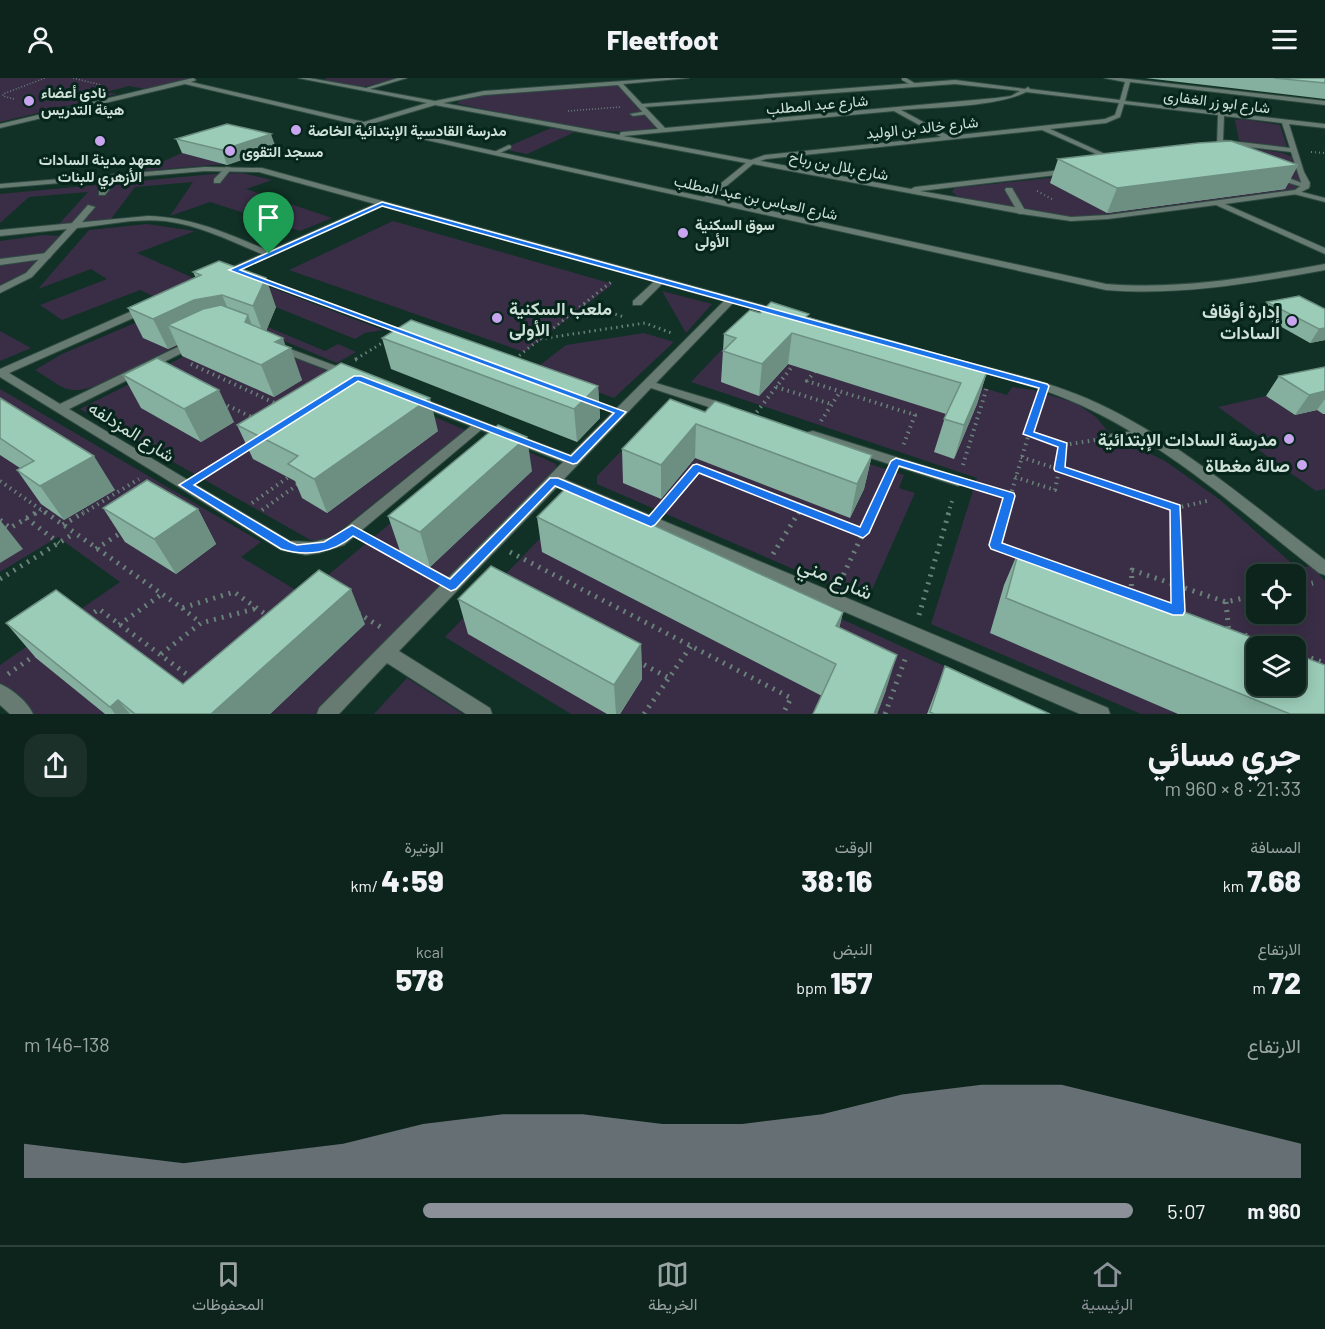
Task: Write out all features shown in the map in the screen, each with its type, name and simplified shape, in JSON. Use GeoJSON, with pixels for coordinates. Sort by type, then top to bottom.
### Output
{"type":"FeatureCollection","features":[{"type":"Feature","properties":{"kind":"street"},"geometry":{"type":"LineString","coordinates":[[0,126],[203,78]]}},
{"type":"Feature","properties":{"kind":"street","name":"شارع بلال بن رباح"},"geometry":{"type":"LineString","coordinates":[[301,78],[1022,212],[1088,219],[1297,192],[1306,186]]}},
{"type":"Feature","properties":{"kind":"street"},"geometry":{"type":"LineString","coordinates":[[364,90],[404,78]]}},
{"type":"Feature","properties":{"kind":"street"},"geometry":{"type":"LineString","coordinates":[[363,124],[434,103],[494,92],[686,78]]}},
{"type":"Feature","properties":{"kind":"street"},"geometry":{"type":"LineString","coordinates":[[1107,78],[1325,103]]}},
{"type":"Feature","properties":{"kind":"street"},"geometry":{"type":"LineString","coordinates":[[904,79],[913,84]]}},
{"type":"Feature","properties":{"kind":"street","name":"شارع خالد بن الوليد"},"geometry":{"type":"LineString","coordinates":[[705,200],[751,162],[765,158],[1097,123],[1118,116],[1128,80]]}},
{"type":"Feature","properties":{"kind":"street","name":"شارع العباس بن عبد المطلب"},"geometry":{"type":"LineString","coordinates":[[185,82],[363,124],[1082,283],[1129,290],[1188,290],[1325,267]]}},
{"type":"Feature","properties":{"kind":"street","name":"شارع ابو زر الغفارى"},"geometry":{"type":"LineString","coordinates":[[641,106],[963,82],[1325,126]]}},
{"type":"Feature","properties":{"kind":"street"},"geometry":{"type":"LineString","coordinates":[[619,83],[663,130]]}},
{"type":"Feature","properties":{"kind":"street","name":"شارع عبد المطلب"},"geometry":{"type":"LineString","coordinates":[[607,135],[996,100],[1013,97],[1028,89]]}},
{"type":"Feature","properties":{"kind":"street"},"geometry":{"type":"LineString","coordinates":[[895,110],[948,138]]}},
{"type":"Feature","properties":{"kind":"street"},"geometry":{"type":"LineString","coordinates":[[633,114],[647,113]]}},
{"type":"Feature","properties":{"kind":"street"},"geometry":{"type":"LineString","coordinates":[[1203,156],[1216,152],[1220,141],[1221,113]]}},
{"type":"Feature","properties":{"kind":"street"},"geometry":{"type":"LineString","coordinates":[[1285,121],[1299,172],[1306,186]]}},
{"type":"Feature","properties":{"kind":"street"},"geometry":{"type":"LineString","coordinates":[[1044,128],[1124,165],[1113,166]]}},
{"type":"Feature","properties":{"kind":"street"},"geometry":{"type":"LineString","coordinates":[[1220,141],[1295,151]]}},
{"type":"Feature","properties":{"kind":"street"},"geometry":{"type":"LineString","coordinates":[[495,153],[509,147]]}},
{"type":"Feature","properties":{"kind":"street"},"geometry":{"type":"LineString","coordinates":[[812,152],[806,162],[811,169],[824,176]]}},
{"type":"Feature","properties":{"kind":"street"},"geometry":{"type":"LineString","coordinates":[[217,181],[228,168]]}},
{"type":"Feature","properties":{"kind":"street"},"geometry":{"type":"LineString","coordinates":[[0,186],[228,168],[260,170],[789,315]]}},
{"type":"Feature","properties":{"kind":"street"},"geometry":{"type":"LineString","coordinates":[[903,190],[1079,170]]}},
{"type":"Feature","properties":{"kind":"street"},"geometry":{"type":"LineString","coordinates":[[1267,173],[1306,186]]}},
{"type":"Feature","properties":{"kind":"street"},"geometry":{"type":"LineString","coordinates":[[102,193],[116,176]]}},
{"type":"Feature","properties":{"kind":"street"},"geometry":{"type":"LineString","coordinates":[[1010,190],[1022,212]]}},
{"type":"Feature","properties":{"kind":"street"},"geometry":{"type":"LineString","coordinates":[[1297,192],[1325,200]]}},
{"type":"Feature","properties":{"kind":"street"},"geometry":{"type":"LineString","coordinates":[[1218,203],[1325,251]]}},
{"type":"Feature","properties":{"kind":"street"},"geometry":{"type":"LineString","coordinates":[[212,279],[382,204]]}},
{"type":"Feature","properties":{"kind":"street"},"geometry":{"type":"LineString","coordinates":[[0,290],[29,274],[91,207]]}},
{"type":"Feature","properties":{"kind":"street"},"geometry":{"type":"LineString","coordinates":[[0,233],[148,218],[172,219],[190,223],[269,254]]}},
{"type":"Feature","properties":{"kind":"street"},"geometry":{"type":"LineString","coordinates":[[0,262],[47,256]]}},
{"type":"Feature","properties":{"kind":"street"},"geometry":{"type":"LineString","coordinates":[[637,303],[661,280]]}},
{"type":"Feature","properties":{"kind":"street"},"geometry":{"type":"LineString","coordinates":[[326,714],[731,299]]}},
{"type":"Feature","properties":{"kind":"street"},"geometry":{"type":"LineString","coordinates":[[1,373],[159,302]]}},
{"type":"Feature","properties":{"kind":"street"},"geometry":{"type":"LineString","coordinates":[[61,408],[204,338]]}},
{"type":"Feature","properties":{"kind":"street"},"geometry":{"type":"LineString","coordinates":[[266,342],[357,378]]}},
{"type":"Feature","properties":{"kind":"street"},"geometry":{"type":"LineString","coordinates":[[958,362],[1044,386],[1109,414],[1142,434],[1325,569]]}},
{"type":"Feature","properties":{"kind":"street","name":"شارع المزدلفه"},"geometry":{"type":"LineString","coordinates":[[1,373],[286,546],[297,549],[326,546],[339,541],[480,425]]}},
{"type":"Feature","properties":{"kind":"street"},"geometry":{"type":"LineString","coordinates":[[649,384],[753,417]]}},
{"type":"Feature","properties":{"kind":"street"},"geometry":{"type":"LineString","coordinates":[[403,395],[573,461]]}},
{"type":"Feature","properties":{"kind":"street"},"geometry":{"type":"LineString","coordinates":[[808,434],[958,481]]}},
{"type":"Feature","properties":{"kind":"street"},"geometry":{"type":"LineString","coordinates":[[1111,438],[1142,434]]}},
{"type":"Feature","properties":{"kind":"street","name":"شارع مني"},"geometry":{"type":"LineString","coordinates":[[554,480],[1101,714]]}},
{"type":"Feature","properties":{"kind":"street"},"geometry":{"type":"LineString","coordinates":[[386,653],[483,714]]}},
{"type":"Feature","properties":{"kind":"street"},"geometry":{"type":"LineString","coordinates":[[0,693],[24,714]]}},
{"type":"Feature","properties":{"kind":"path"},"geometry":{"type":"LineString","coordinates":[[14,99],[3,96],[3,94],[45,78]]}},
{"type":"Feature","properties":{"kind":"path"},"geometry":{"type":"LineString","coordinates":[[73,78],[107,86]]}},
{"type":"Feature","properties":{"kind":"path"},"geometry":{"type":"LineString","coordinates":[[563,111],[621,106]]}},
{"type":"Feature","properties":{"kind":"path"},"geometry":{"type":"LineString","coordinates":[[233,270],[400,332]]}},
{"type":"Feature","properties":{"kind":"path"},"geometry":{"type":"LineString","coordinates":[[512,361],[626,271]]}},
{"type":"Feature","properties":{"kind":"path"},"geometry":{"type":"LineString","coordinates":[[584,304],[625,317]]}},
{"type":"Feature","properties":{"kind":"path"},"geometry":{"type":"LineString","coordinates":[[635,320],[692,340]]}},
{"type":"Feature","properties":{"kind":"path"},"geometry":{"type":"LineString","coordinates":[[540,339],[645,323]]}},
{"type":"Feature","properties":{"kind":"path"},"geometry":{"type":"LineString","coordinates":[[170,355],[280,405]]}},
{"type":"Feature","properties":{"kind":"path"},"geometry":{"type":"LineString","coordinates":[[753,417],[796,360]]}},
{"type":"Feature","properties":{"kind":"path"},"geometry":{"type":"LineString","coordinates":[[819,364],[807,381],[915,415],[832,599]]}},
{"type":"Feature","properties":{"kind":"path"},"geometry":{"type":"LineString","coordinates":[[885,714],[914,634],[992,372]]}},
{"type":"Feature","properties":{"kind":"path"},"geometry":{"type":"LineString","coordinates":[[1023,555],[995,545],[1044,386]]}},
{"type":"Feature","properties":{"kind":"path"},"geometry":{"type":"LineString","coordinates":[[776,387],[831,404]]}},
{"type":"Feature","properties":{"kind":"path"},"geometry":{"type":"LineString","coordinates":[[808,434],[840,392]]}},
{"type":"Feature","properties":{"kind":"path"},"geometry":{"type":"LineString","coordinates":[[216,400],[257,419]]}},
{"type":"Feature","properties":{"kind":"path"},"geometry":{"type":"LineString","coordinates":[[1028,434],[1064,445],[1111,438]]}},
{"type":"Feature","properties":{"kind":"path"},"geometry":{"type":"LineString","coordinates":[[185,485],[259,439]]}},
{"type":"Feature","properties":{"kind":"path"},"geometry":{"type":"LineString","coordinates":[[1015,477],[1055,490],[1064,445]]}},
{"type":"Feature","properties":{"kind":"path"},"geometry":{"type":"LineString","coordinates":[[1021,457],[1176,508],[1229,497]]}},
{"type":"Feature","properties":{"kind":"path"},"geometry":{"type":"LineString","coordinates":[[63,525],[158,468]]}},
{"type":"Feature","properties":{"kind":"path"},"geometry":{"type":"LineString","coordinates":[[651,522],[697,468],[863,533]]}},
{"type":"Feature","properties":{"kind":"path"},"geometry":{"type":"LineString","coordinates":[[240,518],[300,469]]}},
{"type":"Feature","properties":{"kind":"path"},"geometry":{"type":"LineString","coordinates":[[0,481],[201,623]]}},
{"type":"Feature","properties":{"kind":"path"},"geometry":{"type":"LineString","coordinates":[[958,481],[1010,496]]}},
{"type":"Feature","properties":{"kind":"path"},"geometry":{"type":"LineString","coordinates":[[240,518],[302,482]]}},
{"type":"Feature","properties":{"kind":"path"},"geometry":{"type":"LineString","coordinates":[[1176,508],[1178,611]]}},
{"type":"Feature","properties":{"kind":"path"},"geometry":{"type":"LineString","coordinates":[[762,569],[801,509]]}},
{"type":"Feature","properties":{"kind":"path"},"geometry":{"type":"LineString","coordinates":[[0,520],[10,528],[41,510]]}},
{"type":"Feature","properties":{"kind":"path"},"geometry":{"type":"LineString","coordinates":[[26,518],[59,543]]}},
{"type":"Feature","properties":{"kind":"path"},"geometry":{"type":"LineString","coordinates":[[352,530],[451,586]]}},
{"type":"Feature","properties":{"kind":"path"},"geometry":{"type":"LineString","coordinates":[[96,549],[125,531]]}},
{"type":"Feature","properties":{"kind":"path"},"geometry":{"type":"LineString","coordinates":[[0,579],[75,533]]}},
{"type":"Feature","properties":{"kind":"path"},"geometry":{"type":"LineString","coordinates":[[493,543],[791,698],[783,714]]}},
{"type":"Feature","properties":{"kind":"path"},"geometry":{"type":"LineString","coordinates":[[1131,594],[1132,570],[1226,602],[1246,597]]}},
{"type":"Feature","properties":{"kind":"path"},"geometry":{"type":"LineString","coordinates":[[1120,590],[1141,598]]}},
{"type":"Feature","properties":{"kind":"path"},"geometry":{"type":"LineString","coordinates":[[182,608],[234,592],[274,620]]}},
{"type":"Feature","properties":{"kind":"path"},"geometry":{"type":"LineString","coordinates":[[120,625],[162,594]]}},
{"type":"Feature","properties":{"kind":"path"},"geometry":{"type":"LineString","coordinates":[[1226,602],[1230,641]]}},
{"type":"Feature","properties":{"kind":"path"},"geometry":{"type":"LineString","coordinates":[[349,607],[399,638]]}},
{"type":"Feature","properties":{"kind":"path"},"geometry":{"type":"LineString","coordinates":[[161,654],[201,623],[258,608]]}},
{"type":"Feature","properties":{"kind":"path"},"geometry":{"type":"LineString","coordinates":[[1169,608],[1188,615]]}},
{"type":"Feature","properties":{"kind":"path"},"geometry":{"type":"LineString","coordinates":[[81,622],[99,609],[200,683]]}},
{"type":"Feature","properties":{"kind":"path"},"geometry":{"type":"LineString","coordinates":[[259,622],[267,615]]}},
{"type":"Feature","properties":{"kind":"path"},"geometry":{"type":"LineString","coordinates":[[1219,626],[1247,636]]}},
{"type":"Feature","properties":{"kind":"path"},"geometry":{"type":"LineString","coordinates":[[644,714],[691,646]]}},
{"type":"Feature","properties":{"kind":"path"},"geometry":{"type":"LineString","coordinates":[[0,680],[45,648]]}},
{"type":"Feature","properties":{"kind":"path"},"geometry":{"type":"LineString","coordinates":[[629,656],[669,678]]}},
{"type":"Feature","properties":{"kind":"path"},"geometry":{"type":"LineString","coordinates":[[1306,656],[1325,663]]}},
{"type":"Feature","properties":{"kind":"path"},"geometry":{"type":"LineString","coordinates":[[192,678],[201,671]]}},
{"type":"Feature","properties":{"kind":"shaded area"},"geometry":{"type":"Polygon","coordinates":[[[0,78],[193,78],[145,89],[129,86],[106,92],[117,94],[0,122],[0,78]]]}},
{"type":"Feature","properties":{"kind":"shaded area"},"geometry":{"type":"Polygon","coordinates":[[[327,78],[399,78],[363,87],[324,80],[327,78]]]}},
{"type":"Feature","properties":{"kind":"shaded area"},"geometry":{"type":"Polygon","coordinates":[[[619,84],[657,126],[641,131],[618,132],[561,125],[458,104],[459,101],[498,93],[619,84]]]}},
{"type":"Feature","properties":{"kind":"shaded area"},"geometry":{"type":"Polygon","coordinates":[[[1235,120],[1280,125],[1287,147],[1250,144],[1239,140],[1235,120]]]}},
{"type":"Feature","properties":{"kind":"shaded area"},"geometry":{"type":"Polygon","coordinates":[[[551,128],[575,132],[527,154],[502,149],[551,128]]]}},
{"type":"Feature","properties":{"kind":"shaded area"},"geometry":{"type":"Polygon","coordinates":[[[1250,148],[1283,153],[1295,158],[1306,185],[1300,192],[1091,220],[972,200],[957,196],[952,192],[954,188],[1226,159],[1250,148]]]}},
{"type":"Feature","properties":{"kind":"shaded area"},"geometry":{"type":"Polygon","coordinates":[[[182,153],[225,164],[141,171],[182,153]]]}},
{"type":"Feature","properties":{"kind":"shaded area"},"geometry":{"type":"Polygon","coordinates":[[[242,173],[272,180],[246,189],[332,218],[300,231],[210,202],[170,216],[193,182],[135,187],[111,219],[59,224],[88,192],[29,197],[0,223],[0,194],[242,173]]]}},
{"type":"Feature","properties":{"kind":"shaded area","name":"ملعب السكنية الأولى"},"geometry":{"type":"Polygon","coordinates":[[[393,221],[613,284],[524,352],[289,270],[393,221]]]}},
{"type":"Feature","properties":{"kind":"shaded area"},"geometry":{"type":"Polygon","coordinates":[[[147,224],[195,231],[137,253],[198,280],[155,297],[140,290],[62,320],[40,305],[107,279],[91,269],[38,289],[89,230],[147,224]]]}},
{"type":"Feature","properties":{"kind":"shaded area"},"geometry":{"type":"Polygon","coordinates":[[[43,235],[61,236],[18,281],[0,288],[0,241],[43,235]]]}},
{"type":"Feature","properties":{"kind":"shaded area"},"geometry":{"type":"Polygon","coordinates":[[[243,277],[383,330],[365,333],[355,339],[231,289],[206,301],[325,351],[338,344],[356,352],[337,363],[231,319],[89,388],[66,389],[35,370],[62,354],[243,277]]]}},
{"type":"Feature","properties":{"kind":"shaded area"},"geometry":{"type":"Polygon","coordinates":[[[662,291],[712,304],[686,333],[662,291]]]}},
{"type":"Feature","properties":{"kind":"shaded area"},"geometry":{"type":"Polygon","coordinates":[[[750,320],[854,348],[1007,395],[1012,387],[1033,390],[1076,403],[1096,417],[1111,435],[1165,461],[1219,499],[1292,564],[1246,564],[1246,624],[1306,624],[1306,567],[1312,566],[1325,581],[1325,713],[1141,714],[931,624],[977,478],[691,382],[750,320]]]}},
{"type":"Feature","properties":{"kind":"shaded area"},"geometry":{"type":"Polygon","coordinates":[[[0,331],[31,348],[0,361],[0,331]]]}},
{"type":"Feature","properties":{"kind":"shaded area"},"geometry":{"type":"Polygon","coordinates":[[[234,331],[465,430],[321,546],[80,409],[234,331]]]}},
{"type":"Feature","properties":{"kind":"shaded area"},"geometry":{"type":"Polygon","coordinates":[[[644,333],[674,342],[614,398],[535,369],[566,345],[644,333]]]}},
{"type":"Feature","properties":{"kind":"shaded area"},"geometry":{"type":"Polygon","coordinates":[[[0,389],[261,542],[241,557],[304,595],[487,443],[504,441],[556,464],[558,478],[320,714],[34,714],[0,684],[0,665],[120,582],[58,537],[0,572],[0,389]]]}},
{"type":"Feature","properties":{"kind":"shaded area","name":"صالة مغطاة"},"geometry":{"type":"Polygon","coordinates":[[[1266,396],[1295,415],[1317,410],[1325,414],[1325,489],[1316,491],[1246,441],[1260,437],[1218,407],[1266,396]]]}},
{"type":"Feature","properties":{"kind":"shaded area"},"geometry":{"type":"Polygon","coordinates":[[[670,401],[904,475],[899,488],[915,493],[867,601],[597,484],[597,476],[670,401]]]}},
{"type":"Feature","properties":{"kind":"shaded area"},"geometry":{"type":"Polygon","coordinates":[[[578,499],[1050,714],[571,714],[445,637],[578,499]]]}},
{"type":"Feature","properties":{"kind":"shaded area"},"geometry":{"type":"Polygon","coordinates":[[[407,678],[463,714],[374,714],[407,678]]]}},
{"type":"Feature","properties":{"kind":"building"},"geometry":{"type":"Polygon","coordinates":[[[1274,78],[1325,78],[1325,83],[1274,78]]]}},
{"type":"Feature","properties":{"kind":"building"},"geometry":{"type":"Polygon","coordinates":[[[227,124],[271,134],[222,150],[176,139],[227,124]]]}},
{"type":"Feature","properties":{"kind":"building"},"geometry":{"type":"Polygon","coordinates":[[[1231,141],[1298,165],[1117,188],[1058,159],[1198,143],[1231,141]]]}},
{"type":"Feature","properties":{"kind":"building"},"geometry":{"type":"Polygon","coordinates":[[[219,261],[266,278],[253,306],[222,295],[194,300],[153,319],[128,308],[201,275],[193,272],[219,261]]]}},
{"type":"Feature","properties":{"kind":"building"},"geometry":{"type":"Polygon","coordinates":[[[1299,296],[1325,309],[1325,328],[1319,329],[1267,302],[1299,296]]]}},
{"type":"Feature","properties":{"kind":"building"},"geometry":{"type":"Polygon","coordinates":[[[771,302],[809,314],[806,317],[970,363],[987,372],[964,425],[944,419],[961,383],[792,333],[762,364],[723,351],[736,338],[724,334],[750,310],[760,313],[771,302]]]}},
{"type":"Feature","properties":{"kind":"building"},"geometry":{"type":"Polygon","coordinates":[[[221,305],[248,315],[245,322],[283,338],[275,342],[291,348],[261,365],[168,325],[203,309],[221,305]]]}},
{"type":"Feature","properties":{"kind":"building"},"geometry":{"type":"Polygon","coordinates":[[[411,320],[598,386],[574,409],[382,338],[411,320]]]}},
{"type":"Feature","properties":{"kind":"building"},"geometry":{"type":"Polygon","coordinates":[[[157,358],[219,390],[184,409],[123,375],[157,358]]]}},
{"type":"Feature","properties":{"kind":"building"},"geometry":{"type":"Polygon","coordinates":[[[341,363],[430,398],[314,479],[288,464],[298,456],[237,425],[341,363]]]}},
{"type":"Feature","properties":{"kind":"building"},"geometry":{"type":"Polygon","coordinates":[[[1325,367],[1325,391],[1309,395],[1279,376],[1325,367]]]}},
{"type":"Feature","properties":{"kind":"building"},"geometry":{"type":"Polygon","coordinates":[[[0,398],[94,456],[40,486],[17,470],[34,461],[0,438],[0,398]]]}},
{"type":"Feature","properties":{"kind":"building"},"geometry":{"type":"Polygon","coordinates":[[[670,399],[705,412],[715,401],[872,455],[857,484],[696,424],[661,465],[622,449],[670,399]]]}},
{"type":"Feature","properties":{"kind":"building"},"geometry":{"type":"Polygon","coordinates":[[[498,425],[527,437],[420,532],[388,516],[498,425]]]}},
{"type":"Feature","properties":{"kind":"building"},"geometry":{"type":"Polygon","coordinates":[[[147,480],[198,509],[154,539],[103,508],[147,480]]]}},
{"type":"Feature","properties":{"kind":"building"},"geometry":{"type":"Polygon","coordinates":[[[568,486],[843,612],[836,626],[897,655],[874,714],[813,714],[836,664],[537,517],[568,486]]]}},
{"type":"Feature","properties":{"kind":"building"},"geometry":{"type":"Polygon","coordinates":[[[1019,550],[1248,636],[1246,636],[1246,696],[1306,696],[1306,658],[1325,665],[1325,714],[1290,714],[1006,598],[1019,550]]]}},
{"type":"Feature","properties":{"kind":"building"},"geometry":{"type":"Polygon","coordinates":[[[491,566],[641,644],[614,685],[458,599],[491,566]]]}},
{"type":"Feature","properties":{"kind":"building"},"geometry":{"type":"Polygon","coordinates":[[[319,570],[351,589],[211,714],[135,714],[118,700],[110,707],[6,623],[56,590],[183,684],[319,570]]]}},
{"type":"Feature","properties":{"kind":"building"},"geometry":{"type":"Polygon","coordinates":[[[945,666],[1050,714],[934,714],[930,712],[945,666]]]}},
{"type":"Feature","properties":{"kind":"place","name":"نادي أعضاء هيئة التدريس"},"geometry":{"type":"Point","coordinates":[29,101]}},
{"type":"Feature","properties":{"kind":"place","name":"مدرسة القادسية الإبتدائية الخاصة"},"geometry":{"type":"Point","coordinates":[296,130]}},
{"type":"Feature","properties":{"kind":"place","name":"معهد مدينة السادات الأزهري للبنات"},"geometry":{"type":"Point","coordinates":[100,141]}},
{"type":"Feature","properties":{"kind":"place","name":"مسجد التقوى"},"geometry":{"type":"Point","coordinates":[230,151]}},
{"type":"Feature","properties":{"kind":"place","name":"سوق السكنية الأولى"},"geometry":{"type":"Point","coordinates":[683,233]}},
{"type":"Feature","properties":{"kind":"place","name":"ملعب السكنية الأولى"},"geometry":{"type":"Point","coordinates":[497,318]}},
{"type":"Feature","properties":{"kind":"place","name":"إدارة أوقاف السادات"},"geometry":{"type":"Point","coordinates":[1292,321]}},
{"type":"Feature","properties":{"kind":"place","name":"مدرسة السادات الإبتدائية"},"geometry":{"type":"Point","coordinates":[1289,439]}},
{"type":"Feature","properties":{"kind":"place","name":"صالة مغطاة"},"geometry":{"type":"Point","coordinates":[1302,465]}},
{"type":"Feature","properties":{"kind":"route"},"geometry":{"type":"LineString","coordinates":[[382,204],[1044,386],[1028,434],[1064,445],[1059,469],[1176,508],[1178,611],[995,545],[1010,496],[896,461],[863,533],[697,468],[651,522],[554,480],[451,586],[352,530],[339,541],[326,546],[297,549],[286,546],[185,485],[357,378],[573,461],[621,412],[233,270],[269,254],[382,204]]}}]}
